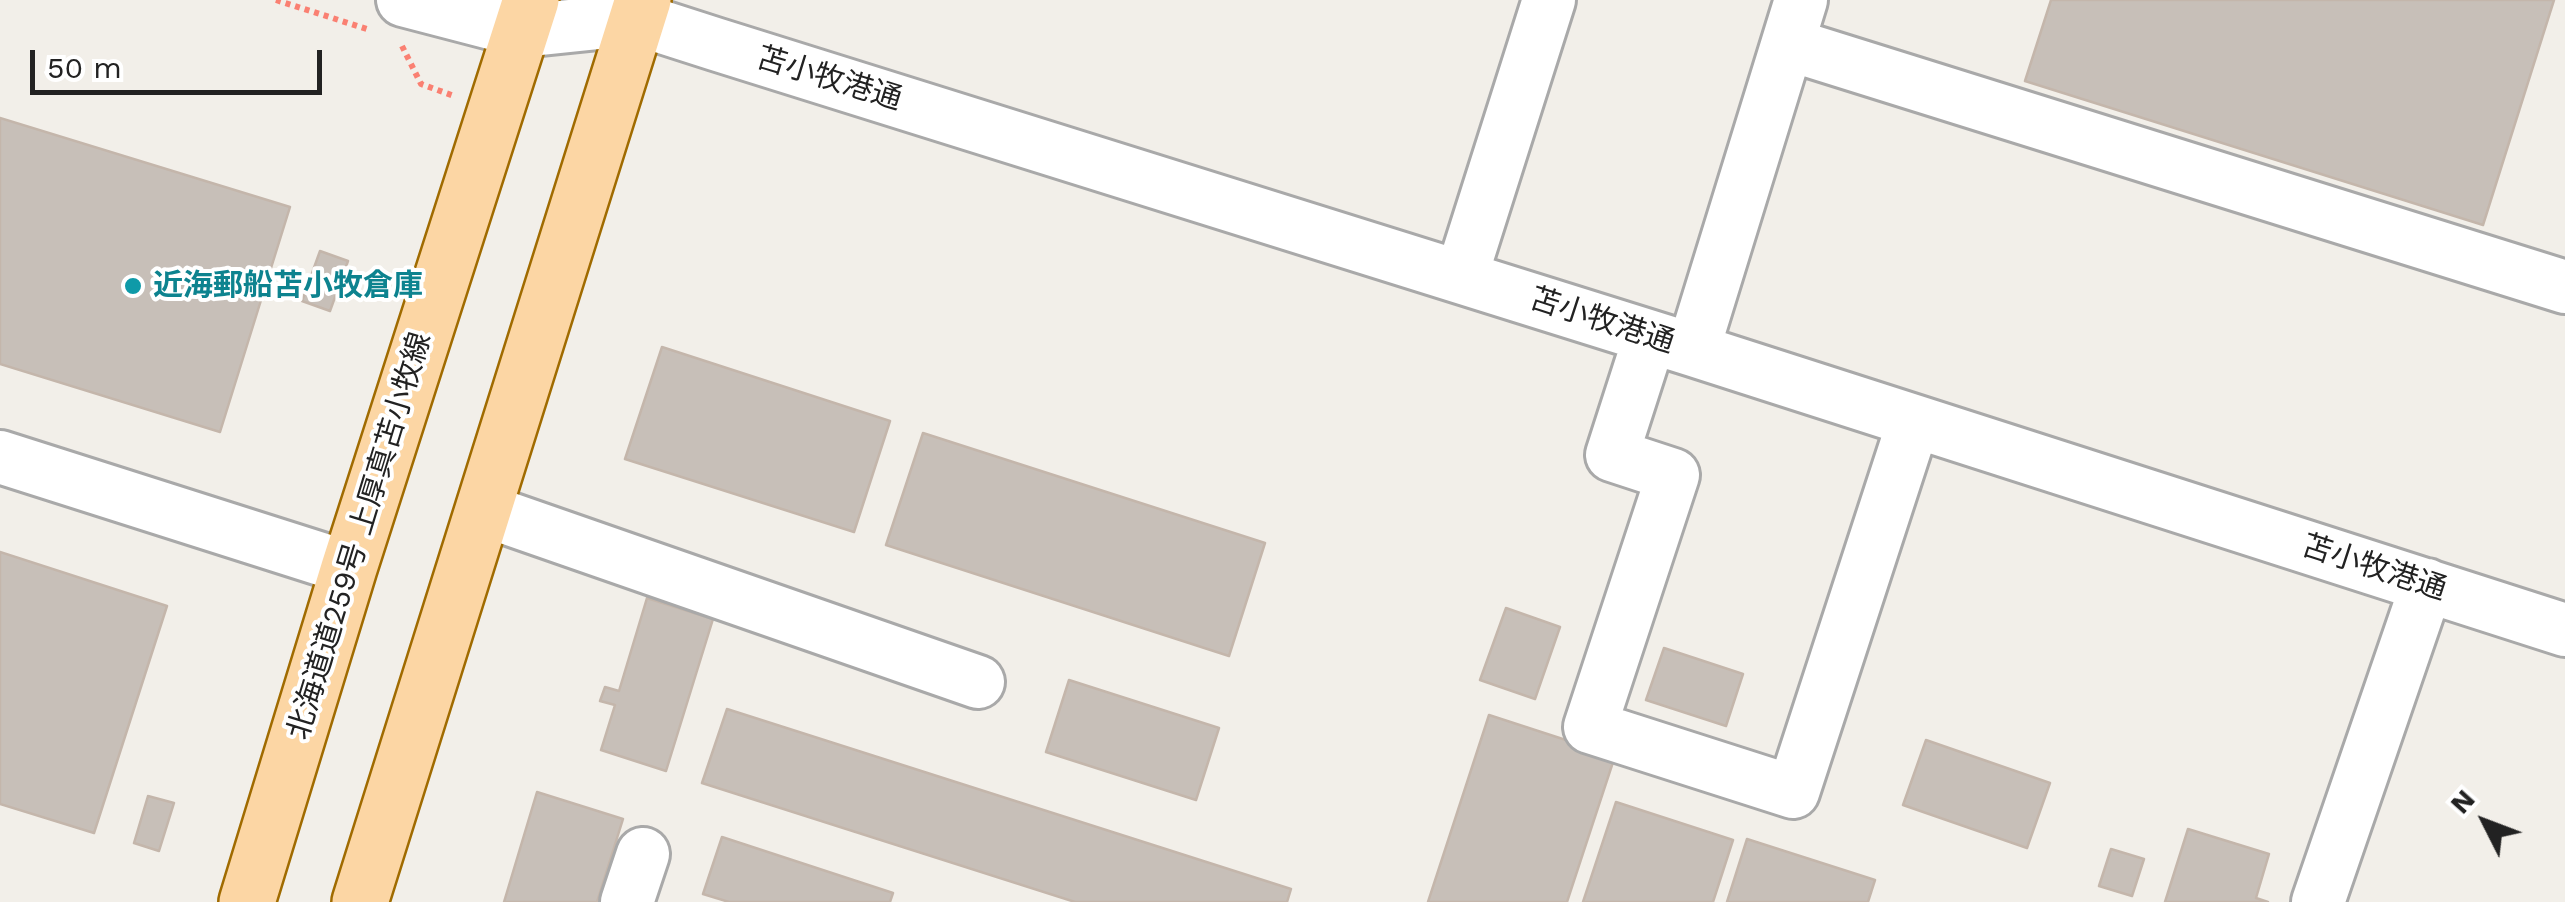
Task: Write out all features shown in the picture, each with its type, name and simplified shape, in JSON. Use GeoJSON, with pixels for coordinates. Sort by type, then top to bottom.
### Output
{"type":"FeatureCollection","features":[{"type":"Feature","properties":{"kind":"main road"},"geometry":{"type":"LineString","coordinates":[[360,902],[484,510],[625,6]]}},
{"type":"Feature","properties":{"kind":"main road","name":"北海道道259号 上厚真苫小牧線"},"geometry":{"type":"LineString","coordinates":[[247,902],[526,15]]}},
{"type":"Feature","properties":{"kind":"street"},"geometry":{"type":"LineString","coordinates":[[1461,277],[1549,0]]}},
{"type":"Feature","properties":{"kind":"street","name":"苫小牧港通"},"geometry":{"type":"LineString","coordinates":[[394,25],[625,6],[2565,630]]}},
{"type":"Feature","properties":{"kind":"street"},"geometry":{"type":"LineString","coordinates":[[1914,422],[1793,792],[1590,727],[1673,475],[1612,455],[1671,343],[1794,22],[2565,287]]}},
{"type":"Feature","properties":{"kind":"street"},"geometry":{"type":"LineString","coordinates":[[0,458],[350,568]]}},
{"type":"Feature","properties":{"kind":"street"},"geometry":{"type":"LineString","coordinates":[[484,510],[978,682]]}},
{"type":"Feature","properties":{"kind":"street"},"geometry":{"type":"LineString","coordinates":[[2318,902],[2427,586]]}},
{"type":"Feature","properties":{"kind":"path"},"geometry":{"type":"LineString","coordinates":[[276,0],[394,25],[422,84],[495,111]]}},
{"type":"Feature","properties":{"kind":"building"},"geometry":{"type":"Polygon","coordinates":[[[2051,0],[2554,0],[2483,225],[2025,81],[2051,0]]]}},
{"type":"Feature","properties":{"kind":"building","name":"近海郵船苫小牧倉庫"},"geometry":{"type":"Polygon","coordinates":[[[0,118],[290,207],[220,432],[0,364],[0,118]]]}},
{"type":"Feature","properties":{"kind":"building"},"geometry":{"type":"Polygon","coordinates":[[[320,251],[348,261],[330,311],[302,301],[320,251]]]}},
{"type":"Feature","properties":{"kind":"building"},"geometry":{"type":"Polygon","coordinates":[[[662,347],[890,421],[854,532],[625,459],[662,347]]]}},
{"type":"Feature","properties":{"kind":"building"},"geometry":{"type":"Polygon","coordinates":[[[923,433],[1265,543],[1229,656],[886,545],[923,433]]]}},
{"type":"Feature","properties":{"kind":"building"},"geometry":{"type":"Polygon","coordinates":[[[0,552],[167,606],[94,833],[0,804],[0,552]]]}},
{"type":"Feature","properties":{"kind":"building"},"geometry":{"type":"Polygon","coordinates":[[[647,598],[713,619],[666,771],[601,750],[615,705],[600,701],[605,687],[619,691],[647,598]]]}},
{"type":"Feature","properties":{"kind":"building"},"geometry":{"type":"Polygon","coordinates":[[[1506,608],[1560,627],[1535,699],[1480,680],[1506,608]]]}},
{"type":"Feature","properties":{"kind":"building"},"geometry":{"type":"Polygon","coordinates":[[[1664,648],[1743,674],[1726,726],[1646,700],[1664,648]]]}},
{"type":"Feature","properties":{"kind":"building"},"geometry":{"type":"Polygon","coordinates":[[[1069,680],[1219,728],[1196,800],[1046,752],[1069,680]]]}},
{"type":"Feature","properties":{"kind":"building"},"geometry":{"type":"Polygon","coordinates":[[[727,709],[1291,889],[1287,902],[1075,902],[702,783],[727,709]]]}},
{"type":"Feature","properties":{"kind":"building"},"geometry":{"type":"Polygon","coordinates":[[[1489,715],[1615,756],[1567,902],[1428,902],[1489,715]]]}},
{"type":"Feature","properties":{"kind":"building"},"geometry":{"type":"Polygon","coordinates":[[[1926,740],[2050,783],[2027,848],[1903,805],[1926,740]]]}},
{"type":"Feature","properties":{"kind":"building"},"geometry":{"type":"Polygon","coordinates":[[[537,792],[623,819],[597,902],[504,902],[537,792]]]}},
{"type":"Feature","properties":{"kind":"building"},"geometry":{"type":"Polygon","coordinates":[[[148,796],[174,803],[159,851],[134,843],[148,796]]]}},
{"type":"Feature","properties":{"kind":"building"},"geometry":{"type":"Polygon","coordinates":[[[1616,802],[1733,840],[1713,902],[1583,902],[1616,802]]]}},
{"type":"Feature","properties":{"kind":"building"},"geometry":{"type":"Polygon","coordinates":[[[2188,829],[2269,854],[2256,898],[2268,902],[2165,902],[2188,829]]]}},
{"type":"Feature","properties":{"kind":"building"},"geometry":{"type":"Polygon","coordinates":[[[722,837],[893,893],[890,902],[729,902],[703,894],[722,837]]]}},
{"type":"Feature","properties":{"kind":"building"},"geometry":{"type":"Polygon","coordinates":[[[1747,839],[1875,880],[1868,902],[1727,902],[1747,839]]]}},
{"type":"Feature","properties":{"kind":"building"},"geometry":{"type":"Polygon","coordinates":[[[2111,849],[2144,859],[2132,896],[2099,886],[2111,849]]]}},
{"type":"Feature","properties":{"kind":"place","name":"近海郵船苫小牧倉庫"},"geometry":{"type":"Point","coordinates":[133,286]}}]}
